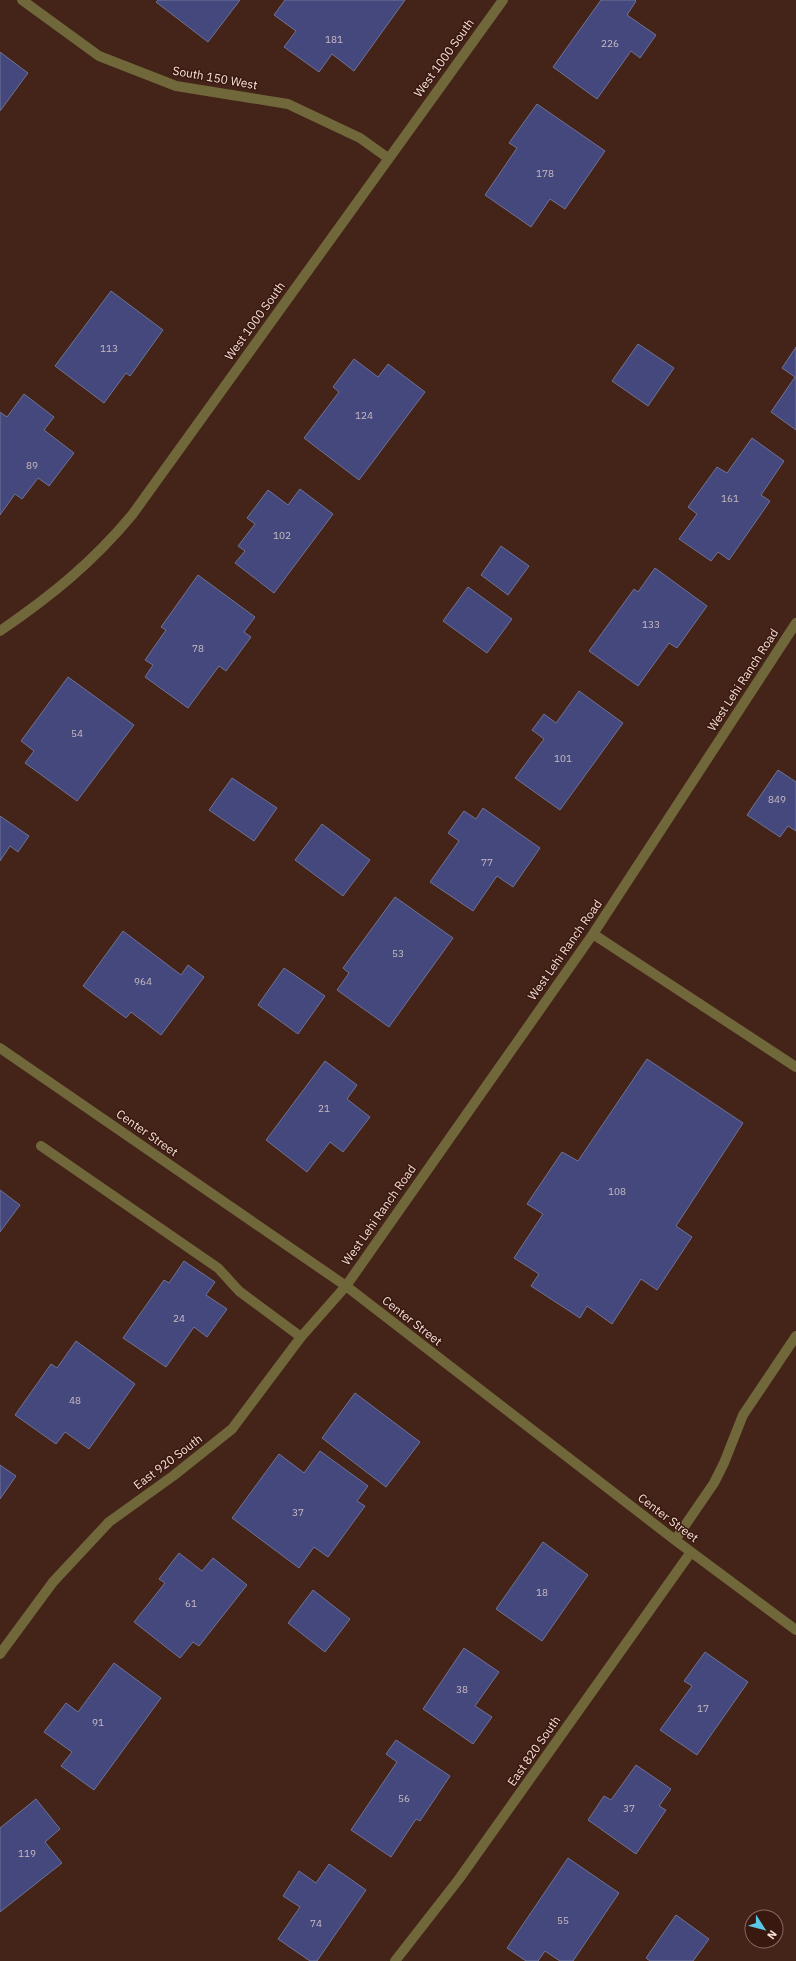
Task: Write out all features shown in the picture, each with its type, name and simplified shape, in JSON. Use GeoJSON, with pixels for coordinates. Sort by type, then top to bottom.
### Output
{"type":"FeatureCollection","features":[{"type":"Feature","properties":{"kind":"street","name":"South 150 West"},"geometry":{"type":"LineString","coordinates":[[22,0],[99,56],[176,86],[288,104],[360,138],[388,158]]}},
{"type":"Feature","properties":{"kind":"street","name":"West 1000 South"},"geometry":{"type":"LineString","coordinates":[[0,631],[27,613],[73,577],[106,546],[132,515],[502,0]]}},
{"type":"Feature","properties":{"kind":"street","name":"West Lehi Ranch Road"},"geometry":{"type":"LineString","coordinates":[[346,1286],[593,934],[796,623]]}},
{"type":"Feature","properties":{"kind":"street"},"geometry":{"type":"LineString","coordinates":[[593,934],[796,1067]]}},
{"type":"Feature","properties":{"kind":"street","name":"Center Street"},"geometry":{"type":"LineString","coordinates":[[0,1048],[346,1286],[675,1540],[796,1630]]}},
{"type":"Feature","properties":{"kind":"street"},"geometry":{"type":"LineString","coordinates":[[41,1146],[218,1268],[239,1290],[301,1337]]}},
{"type":"Feature","properties":{"kind":"street","name":"East 920 South"},"geometry":{"type":"LineString","coordinates":[[0,1654],[53,1582],[109,1522],[173,1476],[232,1429],[301,1337],[346,1286]]}},
{"type":"Feature","properties":{"kind":"street"},"geometry":{"type":"LineString","coordinates":[[675,1540],[714,1483],[724,1463],[743,1415],[796,1336]]}},
{"type":"Feature","properties":{"kind":"street","name":"East 820 South"},"geometry":{"type":"LineString","coordinates":[[395,1961],[459,1879],[691,1552]]}},
{"type":"Feature","properties":{"kind":"building"},"geometry":{"type":"Polygon","coordinates":[[[158,0],[240,0],[208,42],[156,2],[158,0]]]}},
{"type":"Feature","properties":{"kind":"building"},"geometry":{"type":"Polygon","coordinates":[[[285,0],[405,0],[354,71],[332,54],[319,72],[284,47],[296,31],[274,15],[285,0]]]}},
{"type":"Feature","properties":{"kind":"building"},"geometry":{"type":"Polygon","coordinates":[[[601,0],[635,0],[636,1],[627,15],[656,35],[640,58],[631,51],[597,99],[553,67],[601,0]]]}},
{"type":"Feature","properties":{"kind":"building"},"geometry":{"type":"Polygon","coordinates":[[[0,52],[28,73],[0,111],[0,52]]]}},
{"type":"Feature","properties":{"kind":"building"},"geometry":{"type":"Polygon","coordinates":[[[537,104],[605,151],[565,209],[550,199],[531,227],[485,195],[517,148],[509,143],[537,104]]]}},
{"type":"Feature","properties":{"kind":"building"},"geometry":{"type":"Polygon","coordinates":[[[111,291],[163,330],[130,376],[126,373],[104,403],[55,366],[111,291]]]}},
{"type":"Feature","properties":{"kind":"building"},"geometry":{"type":"Polygon","coordinates":[[[638,344],[674,368],[648,406],[612,381],[638,344]]]}},
{"type":"Feature","properties":{"kind":"building"},"geometry":{"type":"Polygon","coordinates":[[[796,347],[796,430],[771,412],[795,377],[782,368],[796,347]]]}},
{"type":"Feature","properties":{"kind":"building"},"geometry":{"type":"Polygon","coordinates":[[[354,359],[378,377],[388,364],[425,392],[359,480],[304,438],[339,392],[333,387],[354,359]]]}},
{"type":"Feature","properties":{"kind":"building"},"geometry":{"type":"Polygon","coordinates":[[[24,394],[54,417],[44,430],[74,453],[49,486],[38,478],[22,499],[15,494],[0,515],[0,412],[7,417],[24,394]]]}},
{"type":"Feature","properties":{"kind":"building"},"geometry":{"type":"Polygon","coordinates":[[[752,438],[784,461],[761,495],[770,501],[729,560],[718,552],[711,561],[679,539],[697,514],[688,507],[717,467],[727,473],[752,438]]]}},
{"type":"Feature","properties":{"kind":"building"},"geometry":{"type":"Polygon","coordinates":[[[300,489],[333,514],[274,593],[235,563],[245,551],[238,546],[255,524],[247,518],[268,490],[288,505],[300,489]]]}},
{"type":"Feature","properties":{"kind":"building"},"geometry":{"type":"Polygon","coordinates":[[[501,546],[529,566],[508,595],[481,575],[501,546]]]}},
{"type":"Feature","properties":{"kind":"building"},"geometry":{"type":"Polygon","coordinates":[[[655,568],[707,606],[677,648],[669,643],[638,686],[589,651],[634,589],[638,592],[655,568]]]}},
{"type":"Feature","properties":{"kind":"building"},"geometry":{"type":"Polygon","coordinates":[[[198,575],[255,617],[244,632],[251,637],[226,671],[219,666],[188,708],[145,677],[153,665],[145,660],[166,630],[161,627],[198,575]]]}},
{"type":"Feature","properties":{"kind":"building"},"geometry":{"type":"Polygon","coordinates":[[[468,587],[512,619],[487,653],[443,621],[468,587]]]}},
{"type":"Feature","properties":{"kind":"building"},"geometry":{"type":"Polygon","coordinates":[[[68,677],[134,725],[77,801],[25,763],[34,751],[21,741],[68,677]]]}},
{"type":"Feature","properties":{"kind":"building"},"geometry":{"type":"Polygon","coordinates":[[[579,691],[623,723],[560,810],[515,778],[544,739],[532,730],[544,714],[556,723],[579,691]]]}},
{"type":"Feature","properties":{"kind":"building"},"geometry":{"type":"Polygon","coordinates":[[[778,770],[796,782],[796,831],[788,826],[780,837],[747,815],[778,770]]]}},
{"type":"Feature","properties":{"kind":"building"},"geometry":{"type":"Polygon","coordinates":[[[232,778],[277,808],[254,841],[209,810],[232,778]]]}},
{"type":"Feature","properties":{"kind":"building"},"geometry":{"type":"Polygon","coordinates":[[[483,808],[540,848],[513,887],[497,876],[473,911],[430,882],[459,841],[448,833],[464,811],[476,819],[483,808]]]}},
{"type":"Feature","properties":{"kind":"building"},"geometry":{"type":"Polygon","coordinates":[[[0,816],[29,836],[18,852],[10,846],[0,861],[0,816]]]}},
{"type":"Feature","properties":{"kind":"building"},"geometry":{"type":"Polygon","coordinates":[[[322,824],[370,860],[343,896],[295,860],[322,824]]]}},
{"type":"Feature","properties":{"kind":"building"},"geometry":{"type":"Polygon","coordinates":[[[395,897],[453,938],[389,1027],[337,990],[349,973],[343,968],[395,897]]]}},
{"type":"Feature","properties":{"kind":"building"},"geometry":{"type":"Polygon","coordinates":[[[123,931],[181,975],[188,965],[204,977],[161,1035],[131,1012],[126,1018],[83,986],[123,931]]]}},
{"type":"Feature","properties":{"kind":"building"},"geometry":{"type":"Polygon","coordinates":[[[284,968],[325,996],[298,1034],[258,1005],[284,968]]]}},
{"type":"Feature","properties":{"kind":"building"},"geometry":{"type":"Polygon","coordinates":[[[647,1059],[743,1123],[676,1226],[692,1237],[657,1290],[641,1279],[612,1324],[587,1306],[580,1318],[531,1286],[539,1274],[514,1258],[543,1214],[527,1204],[562,1152],[578,1161],[647,1059]]]}},
{"type":"Feature","properties":{"kind":"building"},"geometry":{"type":"Polygon","coordinates":[[[325,1061],[357,1085],[347,1099],[370,1117],[343,1152],[330,1142],[307,1172],[266,1140],[325,1061]]]}},
{"type":"Feature","properties":{"kind":"building"},"geometry":{"type":"Polygon","coordinates":[[[0,1190],[20,1205],[0,1232],[0,1190]]]}},
{"type":"Feature","properties":{"kind":"building"},"geometry":{"type":"Polygon","coordinates":[[[184,1261],[215,1282],[206,1295],[227,1309],[207,1337],[194,1327],[166,1367],[123,1338],[164,1280],[169,1283],[184,1261]]]}},
{"type":"Feature","properties":{"kind":"building"},"geometry":{"type":"Polygon","coordinates":[[[76,1341],[135,1384],[89,1449],[65,1432],[56,1444],[15,1415],[51,1364],[57,1368],[76,1341]]]}},
{"type":"Feature","properties":{"kind":"building"},"geometry":{"type":"Polygon","coordinates":[[[355,1393],[420,1442],[386,1487],[322,1438],[355,1393]]]}},
{"type":"Feature","properties":{"kind":"building"},"geometry":{"type":"Polygon","coordinates":[[[320,1451],[368,1486],[357,1501],[365,1506],[328,1557],[314,1547],[299,1568],[232,1518],[279,1454],[304,1473],[320,1451]]]}},
{"type":"Feature","properties":{"kind":"building"},"geometry":{"type":"Polygon","coordinates":[[[0,1465],[16,1476],[0,1499],[0,1465]]]}},
{"type":"Feature","properties":{"kind":"building"},"geometry":{"type":"Polygon","coordinates":[[[543,1542],[588,1575],[542,1641],[496,1609],[543,1542]]]}},
{"type":"Feature","properties":{"kind":"building"},"geometry":{"type":"Polygon","coordinates":[[[179,1553],[202,1571],[213,1558],[247,1585],[199,1646],[193,1642],[180,1658],[134,1622],[165,1583],[159,1579],[179,1553]]]}},
{"type":"Feature","properties":{"kind":"building"},"geometry":{"type":"Polygon","coordinates":[[[313,1590],[350,1619],[325,1652],[288,1623],[313,1590]]]}},
{"type":"Feature","properties":{"kind":"building"},"geometry":{"type":"Polygon","coordinates":[[[464,1648],[499,1672],[475,1706],[492,1717],[473,1744],[423,1709],[464,1648]]]}},
{"type":"Feature","properties":{"kind":"building"},"geometry":{"type":"Polygon","coordinates":[[[705,1652],[748,1682],[697,1755],[660,1730],[692,1686],[684,1681],[705,1652]]]}},
{"type":"Feature","properties":{"kind":"building"},"geometry":{"type":"Polygon","coordinates":[[[114,1663],[161,1698],[94,1790],[61,1766],[72,1752],[44,1732],[66,1703],[78,1712],[114,1663]]]}},
{"type":"Feature","properties":{"kind":"building"},"geometry":{"type":"Polygon","coordinates":[[[396,1740],[450,1776],[420,1821],[416,1819],[391,1857],[351,1830],[397,1762],[386,1754],[396,1740]]]}},
{"type":"Feature","properties":{"kind":"building"},"geometry":{"type":"Polygon","coordinates":[[[636,1765],[671,1789],[659,1806],[666,1810],[636,1854],[588,1820],[604,1796],[611,1800],[636,1765]]]}},
{"type":"Feature","properties":{"kind":"building"},"geometry":{"type":"Polygon","coordinates":[[[36,1799],[60,1829],[45,1842],[62,1863],[0,1912],[0,1828],[36,1799]]]}},
{"type":"Feature","properties":{"kind":"building"},"geometry":{"type":"Polygon","coordinates":[[[568,1858],[619,1893],[573,1961],[560,1961],[545,1951],[538,1961],[526,1961],[507,1948],[568,1858]]]}},
{"type":"Feature","properties":{"kind":"building"},"geometry":{"type":"Polygon","coordinates":[[[329,1864],[366,1890],[317,1961],[310,1961],[278,1939],[300,1907],[283,1896],[299,1871],[316,1883],[329,1864]]]}},
{"type":"Feature","properties":{"kind":"building"},"geometry":{"type":"Polygon","coordinates":[[[676,1915],[709,1939],[693,1961],[650,1961],[646,1958],[676,1915]]]}}]}
